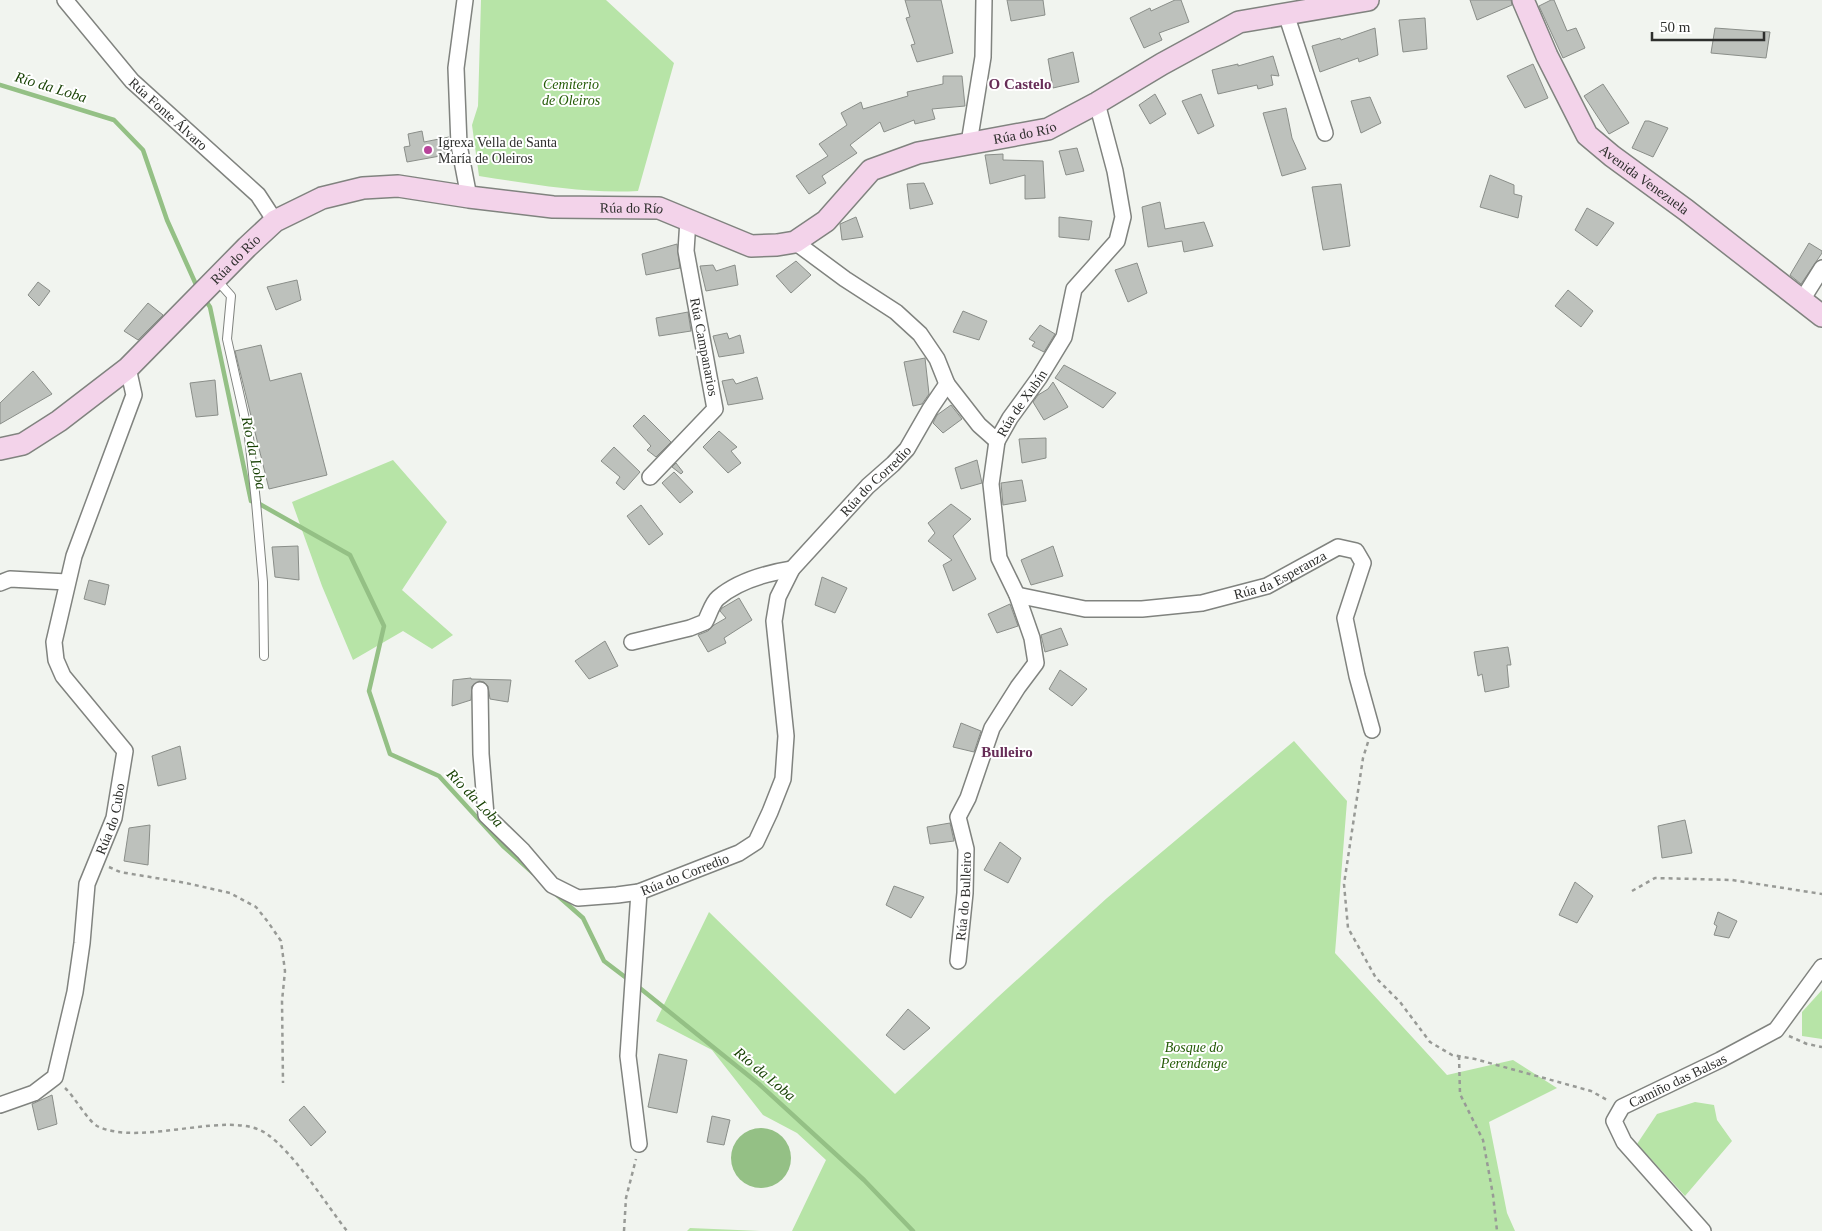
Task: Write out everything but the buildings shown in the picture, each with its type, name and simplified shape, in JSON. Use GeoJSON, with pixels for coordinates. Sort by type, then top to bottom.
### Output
{"type":"FeatureCollection","features":[{"type":"Feature","properties":{"kind":"street","name":"Rúa Fonte Álvaro"},"geometry":{"type":"LineString","coordinates":[[65,0],[132,80],[258,195],[275,221]]}},
{"type":"Feature","properties":{"kind":"street"},"geometry":{"type":"LineString","coordinates":[[465,0],[456,68],[459,145],[468,197]]}},
{"type":"Feature","properties":{"kind":"street"},"geometry":{"type":"LineString","coordinates":[[970,143],[983,57],[984,0]]}},
{"type":"Feature","properties":{"kind":"street","name":"Rúa do Río"},"geometry":{"type":"LineString","coordinates":[[0,449],[23,444],[60,421],[128,368],[275,221],[322,198],[363,188],[398,186],[468,197],[553,207],[659,208],[751,246],[795,242],[826,221],[871,170],[918,153],[1048,129],[1239,22],[1368,0]]}},
{"type":"Feature","properties":{"kind":"street","name":"Avenida Venezuela"},"geometry":{"type":"LineString","coordinates":[[1523,0],[1546,56],[1587,135],[1822,316]]}},
{"type":"Feature","properties":{"kind":"street"},"geometry":{"type":"LineString","coordinates":[[1286,14],[1325,133]]}},
{"type":"Feature","properties":{"kind":"street","name":"Rúa de Xubín"},"geometry":{"type":"LineString","coordinates":[[795,242],[845,279],[896,312],[920,334],[937,359],[947,384],[979,425],[998,441],[1010,418],[1039,378],[1064,337],[1074,289],[1117,241],[1123,217],[1115,171],[1097,103]]}},
{"type":"Feature","properties":{"kind":"street","name":"Rúa Campanarios"},"geometry":{"type":"LineString","coordinates":[[650,477],[716,409],[686,251],[688,220]]}},
{"type":"Feature","properties":{"kind":"street"},"geometry":{"type":"LineString","coordinates":[[1802,300],[1822,268]]}},
{"type":"Feature","properties":{"kind":"street","name":"Rúa do Cubo"},"geometry":{"type":"LineString","coordinates":[[55,1076],[75,992],[82,943],[87,884],[114,818],[125,751],[63,676],[56,660],[54,642],[74,556],[134,395],[128,368]]}},
{"type":"Feature","properties":{"kind":"street","name":"Rúa do Corredio"},"geometry":{"type":"LineString","coordinates":[[480,690],[481,754],[486,815],[523,851],[552,884],[578,898],[639,892],[739,853],[756,842],[783,779],[786,736],[774,621],[778,597],[792,569],[868,486],[893,464],[906,449],[947,384]]}},
{"type":"Feature","properties":{"kind":"street","name":"Rúa do Bulleiro"},"geometry":{"type":"LineString","coordinates":[[958,961],[965,893],[966,849],[958,817],[968,798],[992,728],[1036,663],[1032,638],[1018,595],[999,558],[991,484],[998,441]]}},
{"type":"Feature","properties":{"kind":"street","name":"Rúa da Esperanza"},"geometry":{"type":"LineString","coordinates":[[1018,595],[1084,609],[1142,609],[1202,603],[1267,586],[1338,547],[1356,551],[1363,563],[1345,618],[1372,730]]}},
{"type":"Feature","properties":{"kind":"street"},"geometry":{"type":"LineString","coordinates":[[632,642],[690,628],[706,622],[717,599],[733,588],[766,574],[792,569]]}},
{"type":"Feature","properties":{"kind":"street"},"geometry":{"type":"LineString","coordinates":[[0,583],[10,578],[67,582]]}},
{"type":"Feature","properties":{"kind":"street"},"geometry":{"type":"LineString","coordinates":[[639,892],[628,1056],[639,1144]]}},
{"type":"Feature","properties":{"kind":"street","name":"Camiño das Balsas"},"geometry":{"type":"LineString","coordinates":[[1702,1231],[1624,1142],[1614,1121],[1622,1107],[1720,1060],[1776,1030],[1822,967]]}},
{"type":"Feature","properties":{"kind":"street"},"geometry":{"type":"LineString","coordinates":[[0,1105],[34,1093],[55,1076]]}},
{"type":"Feature","properties":{"kind":"lane"},"geometry":{"type":"LineString","coordinates":[[216,279],[231,296],[227,339],[249,437],[263,582],[264,656]]}},
{"type":"Feature","properties":{"kind":"path"},"geometry":{"type":"LineString","coordinates":[[1372,730],[1363,758],[1344,884],[1348,928],[1376,978],[1400,1002],[1430,1042],[1452,1055],[1475,1059],[1591,1092],[1622,1107]]}},
{"type":"Feature","properties":{"kind":"path"},"geometry":{"type":"LineString","coordinates":[[96,860],[120,872],[186,883],[230,893],[256,907],[281,941],[285,970],[282,1001],[283,1083]]}},
{"type":"Feature","properties":{"kind":"path"},"geometry":{"type":"LineString","coordinates":[[1632,890],[1655,878],[1732,880],[1822,894]]}},
{"type":"Feature","properties":{"kind":"path"},"geometry":{"type":"LineString","coordinates":[[1776,1030],[1807,1044],[1822,1047]]}},
{"type":"Feature","properties":{"kind":"path"},"geometry":{"type":"LineString","coordinates":[[1459,1056],[1460,1094],[1483,1140],[1493,1195],[1497,1231]]}},
{"type":"Feature","properties":{"kind":"path"},"geometry":{"type":"LineString","coordinates":[[55,1076],[95,1125],[115,1131],[148,1132],[222,1126],[248,1126],[266,1133],[291,1157],[347,1231]]}},
{"type":"Feature","properties":{"kind":"path"},"geometry":{"type":"LineString","coordinates":[[624,1231],[626,1198],[639,1144]]}},
{"type":"Feature","properties":{"kind":"green space","name":"Cemiterio de Oleiros"},"geometry":{"type":"Polygon","coordinates":[[[481,0],[606,0],[674,63],[638,191],[578,190],[479,176],[472,125],[478,106],[481,0]]]}},
{"type":"Feature","properties":{"kind":"green space"},"geometry":{"type":"Polygon","coordinates":[[[393,460],[447,522],[402,590],[453,635],[432,649],[403,631],[353,660],[322,586],[292,502],[393,460]]]}},
{"type":"Feature","properties":{"kind":"green space","name":"Bosque do Perendenge"},"geometry":{"type":"Polygon","coordinates":[[[1294,741],[1347,801],[1335,953],[1447,1075],[1513,1060],[1557,1088],[1489,1122],[1507,1213],[1515,1231],[792,1231],[826,1160],[797,1133],[763,1115],[712,1050],[656,1021],[709,912],[895,1094],[1107,898],[1294,741]]]}},
{"type":"Feature","properties":{"kind":"green space"},"geometry":{"type":"Polygon","coordinates":[[[1822,990],[1822,1039],[1802,1036],[1802,1012],[1822,990]]]}},
{"type":"Feature","properties":{"kind":"green space"},"geometry":{"type":"Polygon","coordinates":[[[1695,1102],[1714,1105],[1717,1120],[1732,1141],[1685,1196],[1637,1144],[1657,1114],[1695,1102]]]}},
{"type":"Feature","properties":{"kind":"green space"},"geometry":{"type":"Polygon","coordinates":[[[690,1228],[761,1231],[687,1231],[690,1228]]]}},
{"type":"Feature","properties":{"kind":"shaded area"},"geometry":{"type":"Polygon","coordinates":[[[755,1128],[767,1128],[783,1136],[789,1146],[791,1158],[789,1170],[783,1180],[767,1188],[755,1188],[739,1180],[731,1164],[731,1152],[739,1136],[755,1128]]]}},
{"type":"Feature","properties":{"kind":"waterway","name":"Río da Loba"},"geometry":{"type":"LineString","coordinates":[[0,85],[114,120],[143,150],[167,220],[198,289]]}},
{"type":"Feature","properties":{"kind":"waterway","name":"Río da Loba"},"geometry":{"type":"LineString","coordinates":[[204,298],[210,307],[251,501],[256,502],[350,555],[384,626],[369,691],[390,754],[439,776],[503,846],[533,873]]}},
{"type":"Feature","properties":{"kind":"waterway","name":"Río da Loba"},"geometry":{"type":"LineString","coordinates":[[557,895],[583,918],[604,961],[629,980]]}},
{"type":"Feature","properties":{"kind":"waterway","name":"Río da Loba"},"geometry":{"type":"LineString","coordinates":[[636,985],[759,1084],[864,1180],[913,1231]]}},
{"type":"Feature","properties":{"kind":"place","name":"Igrexa Vella de Santa María de Oleiros"},"geometry":{"type":"Point","coordinates":[428,150]}},
{"type":"Feature","properties":{"kind":"district","name":"O Castelo"},"geometry":{"type":"Point","coordinates":[1020,84]}},
{"type":"Feature","properties":{"kind":"district","name":"Bulleiro"},"geometry":{"type":"Point","coordinates":[1007,752]}}]}
